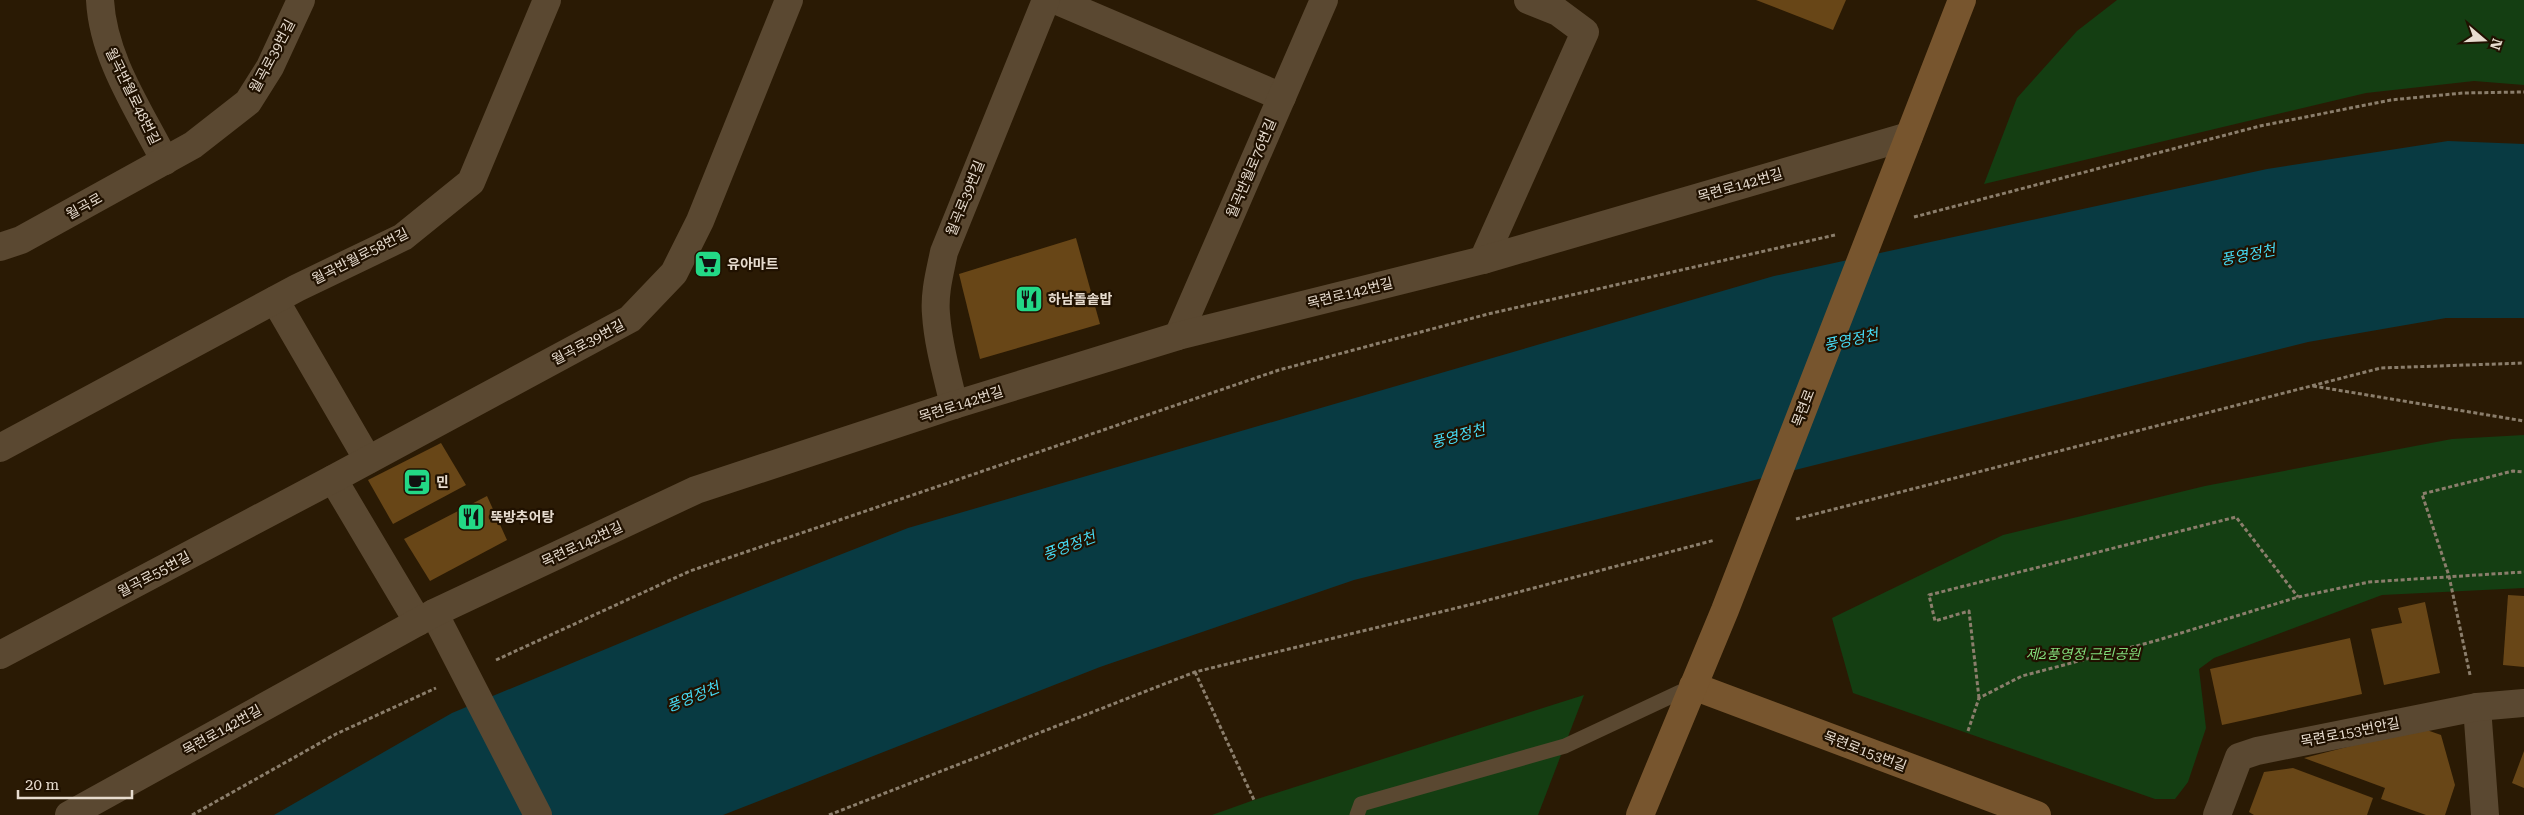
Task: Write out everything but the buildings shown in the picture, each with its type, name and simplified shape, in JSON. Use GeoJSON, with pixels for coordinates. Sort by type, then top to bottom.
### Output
{"type":"FeatureCollection","features":[{"type":"Feature","properties":{"kind":"main road","name":"목련로"},"geometry":{"type":"LineString","coordinates":[[1640,815],[1725,610],[1962,0]]}},
{"type":"Feature","properties":{"kind":"main road","name":"목련로153번길"},"geometry":{"type":"LineString","coordinates":[[1693,686],[2037,815]]}},
{"type":"Feature","properties":{"kind":"street","name":"월곡반월로48번길"},"geometry":{"type":"LineString","coordinates":[[100,0],[103,25],[111,55],[166,160]]}},
{"type":"Feature","properties":{"kind":"street","name":"월곡로39번길"},"geometry":{"type":"LineString","coordinates":[[166,160],[193,145],[248,102],[270,67],[301,0]]}},
{"type":"Feature","properties":{"kind":"street","name":"월곡반월로58번길"},"geometry":{"type":"LineString","coordinates":[[0,448],[225,326],[403,238],[471,182],[547,0]]}},
{"type":"Feature","properties":{"kind":"street","name":"월곡로39번길"},"geometry":{"type":"LineString","coordinates":[[309,492],[630,319],[674,273],[700,221],[789,0]]}},
{"type":"Feature","properties":{"kind":"street","name":"월곡로39번길"},"geometry":{"type":"LineString","coordinates":[[954,405],[940,345],[936,313],[938,282],[944,252],[1046,0]]}},
{"type":"Feature","properties":{"kind":"street"},"geometry":{"type":"LineString","coordinates":[[1055,0],[1282,98]]}},
{"type":"Feature","properties":{"kind":"street","name":"월곡반월로76번길"},"geometry":{"type":"LineString","coordinates":[[1178,336],[1324,0]]}},
{"type":"Feature","properties":{"kind":"street"},"geometry":{"type":"LineString","coordinates":[[1483,260],[1585,32],[1558,12],[1528,0]]}},
{"type":"Feature","properties":{"kind":"street","name":"목련로142번길"},"geometry":{"type":"LineString","coordinates":[[69,815],[426,617],[696,490],[954,405],[1178,336],[1483,260],[1909,136]]}},
{"type":"Feature","properties":{"kind":"street","name":"월곡로"},"geometry":{"type":"LineString","coordinates":[[0,247],[21,240],[166,160]]}},
{"type":"Feature","properties":{"kind":"street"},"geometry":{"type":"LineString","coordinates":[[275,300],[368,460]]}},
{"type":"Feature","properties":{"kind":"street"},"geometry":{"type":"LineString","coordinates":[[333,479],[426,617],[450,645],[538,815]]}},
{"type":"Feature","properties":{"kind":"street","name":"월곡로55번길"},"geometry":{"type":"LineString","coordinates":[[0,655],[309,492]]}},
{"type":"Feature","properties":{"kind":"street","name":"목련로153번안길"},"geometry":{"type":"LineString","coordinates":[[2217,815],[2239,757],[2257,751],[2477,707],[2524,702]]}},
{"type":"Feature","properties":{"kind":"street"},"geometry":{"type":"LineString","coordinates":[[2477,707],[2485,815]]}},
{"type":"Feature","properties":{"kind":"lane"},"geometry":{"type":"LineString","coordinates":[[1357,815],[1361,804],[1565,746],[1693,686]]}},
{"type":"Feature","properties":{"kind":"path"},"geometry":{"type":"LineString","coordinates":[[1912,218],[1960,207],[2260,126],[2391,100],[2463,93],[2524,92]]}},
{"type":"Feature","properties":{"kind":"path"},"geometry":{"type":"LineString","coordinates":[[490,663],[690,570],[1279,370],[1488,314],[1844,233]]}},
{"type":"Feature","properties":{"kind":"path"},"geometry":{"type":"LineString","coordinates":[[1788,521],[2382,368],[2524,363]]}},
{"type":"Feature","properties":{"kind":"path"},"geometry":{"type":"LineString","coordinates":[[2310,386],[2524,421]]}},
{"type":"Feature","properties":{"kind":"path"},"geometry":{"type":"LineString","coordinates":[[2477,707],[2449,576],[2422,494],[2513,471],[2524,472]]}},
{"type":"Feature","properties":{"kind":"path"},"geometry":{"type":"LineString","coordinates":[[1968,731],[1979,698],[1969,611],[1935,621],[1929,595],[2236,517],[2298,597]]}},
{"type":"Feature","properties":{"kind":"path"},"geometry":{"type":"LineString","coordinates":[[829,815],[1195,672],[1481,602],[1721,539]]}},
{"type":"Feature","properties":{"kind":"path"},"geometry":{"type":"LineString","coordinates":[[1979,698],[2022,676],[2155,641],[2298,597],[2369,582],[2524,572]]}},
{"type":"Feature","properties":{"kind":"path"},"geometry":{"type":"LineString","coordinates":[[1195,672],[1254,800]]}},
{"type":"Feature","properties":{"kind":"path"},"geometry":{"type":"LineString","coordinates":[[192,815],[336,734],[445,684]]}},
{"type":"Feature","properties":{"kind":"green space"},"geometry":{"type":"Polygon","coordinates":[[[2117,0],[2524,0],[2524,85],[2474,81],[2366,93],[1984,184],[2017,98],[2077,31],[2117,0]]]}},
{"type":"Feature","properties":{"kind":"green space","name":"제2풍영정 근린공원"},"geometry":{"type":"Polygon","coordinates":[[[2524,435],[2524,588],[2382,595],[2214,658],[2199,669],[2206,728],[2188,782],[2175,799],[2155,799],[1853,693],[1832,618],[2003,535],[2205,486],[2452,439],[2524,435]]]}},
{"type":"Feature","properties":{"kind":"green space"},"geometry":{"type":"Polygon","coordinates":[[[1584,695],[1538,815],[1212,815],[1254,800],[1584,695]]]}},
{"type":"Feature","properties":{"kind":"water","name":"풍영정천"},"geometry":{"type":"Polygon","coordinates":[[[2448,141],[2524,144],[2524,318],[2446,318],[2308,342],[1354,580],[1100,667],[723,815],[274,815],[452,713],[690,614],[908,528],[1774,276],[2267,169],[2448,141]]]}},
{"type":"Feature","properties":{"kind":"place","name":"유아마트"},"geometry":{"type":"Point","coordinates":[708,264]}},
{"type":"Feature","properties":{"kind":"place","name":"하남돌솥밥"},"geometry":{"type":"Point","coordinates":[1029,299]}},
{"type":"Feature","properties":{"kind":"place","name":"민"},"geometry":{"type":"Point","coordinates":[417,482]}},
{"type":"Feature","properties":{"kind":"place","name":"뚝방추어탕"},"geometry":{"type":"Point","coordinates":[471,517]}}]}
